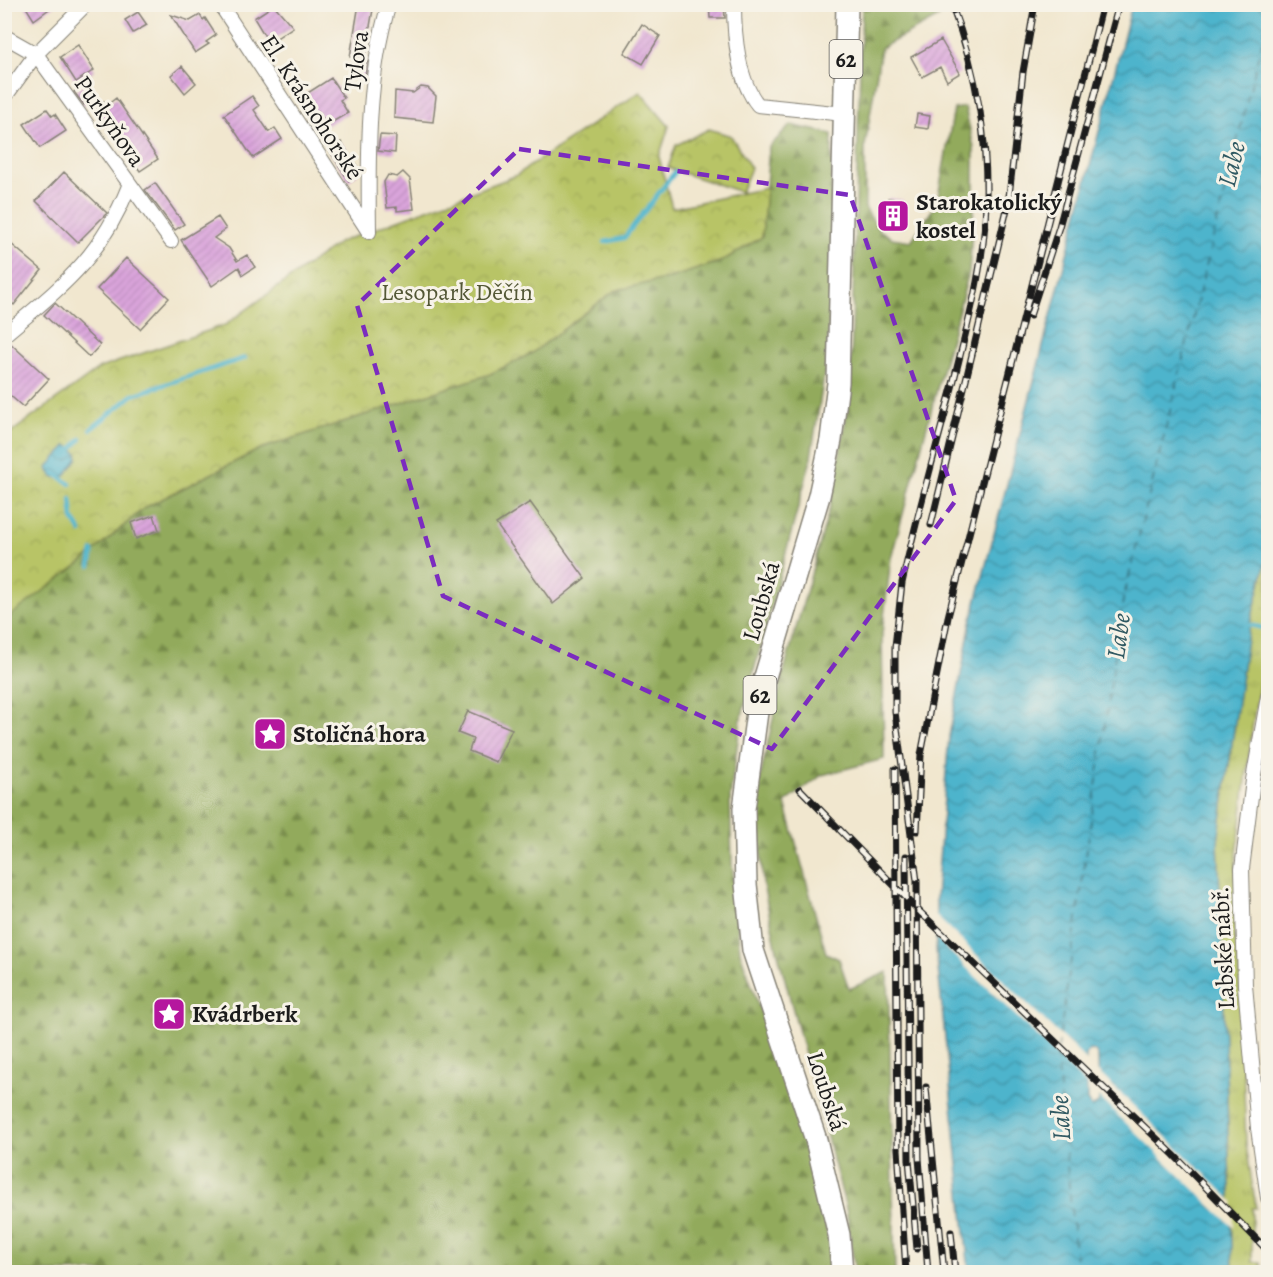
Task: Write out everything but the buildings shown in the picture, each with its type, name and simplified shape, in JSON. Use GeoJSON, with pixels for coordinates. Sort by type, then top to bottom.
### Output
{"type":"FeatureCollection","features":[{"type":"Feature","properties":{"kind":"main road","name":"Loubská"},"geometry":{"type":"LineString","coordinates":[[842,1272],[839,1235],[816,1140],[753,950],[746,884],[744,809],[759,697],[819,496],[831,440],[838,383],[847,4]]}},
{"type":"Feature","properties":{"kind":"street"},"geometry":{"type":"LineString","coordinates":[[4,98],[36,54],[86,4]]}},
{"type":"Feature","properties":{"kind":"street","name":"El. Krásnohorské"},"geometry":{"type":"LineString","coordinates":[[220,4],[369,232]]}},
{"type":"Feature","properties":{"kind":"street","name":"Tylova"},"geometry":{"type":"LineString","coordinates":[[369,232],[368,160],[374,87],[389,4]]}},
{"type":"Feature","properties":{"kind":"street"},"geometry":{"type":"LineString","coordinates":[[734,4],[734,22],[742,68],[750,95],[758,105],[844,114]]}},
{"type":"Feature","properties":{"kind":"street","name":"Purkyňova"},"geometry":{"type":"LineString","coordinates":[[4,36],[36,54],[129,186],[171,241]]}},
{"type":"Feature","properties":{"kind":"street"},"geometry":{"type":"LineString","coordinates":[[4,335],[53,295],[91,257],[116,218],[129,186]]}},
{"type":"Feature","properties":{"kind":"street","name":"Labské nábř."},"geometry":{"type":"LineString","coordinates":[[1269,697],[1253,780],[1242,869],[1245,985],[1258,1128],[1269,1198]]}},
{"type":"Feature","properties":{"kind":"highlighted area"},"geometry":{"type":"Polygon","coordinates":[[[519,149],[850,195],[956,500],[772,749],[443,596],[357,305],[519,149]]]}},
{"type":"Feature","properties":{"kind":"green space"},"geometry":{"type":"Polygon","coordinates":[[[862,5],[934,5],[939,17],[881,48],[865,146],[865,208],[879,230],[892,238],[911,241],[937,203],[954,109],[965,107],[974,148],[974,205],[969,272],[891,558],[882,634],[884,759],[822,775],[785,803],[826,953],[839,959],[849,989],[888,972],[895,1272],[855,1272],[846,1208],[776,946],[763,884],[757,792],[782,678],[830,507],[850,396],[862,5]]]}},
{"type":"Feature","properties":{"kind":"green space","name":"Lesopark Děčín"},"geometry":{"type":"Polygon","coordinates":[[[640,92],[669,126],[659,157],[672,208],[766,188],[762,237],[722,261],[676,276],[614,291],[532,353],[490,374],[260,449],[144,508],[82,562],[11,615],[5,626],[5,437],[100,368],[225,325],[340,242],[515,176],[640,92]]]}},
{"type":"Feature","properties":{"kind":"green space"},"geometry":{"type":"Polygon","coordinates":[[[791,125],[832,134],[831,275],[827,357],[810,463],[741,719],[730,797],[732,863],[740,952],[805,1140],[830,1245],[833,1272],[5,1272],[4,626],[11,615],[82,562],[144,508],[260,449],[490,374],[532,353],[614,291],[676,276],[722,261],[762,237],[769,147],[791,125]]]}},
{"type":"Feature","properties":{"kind":"green space"},"geometry":{"type":"Polygon","coordinates":[[[709,129],[731,136],[751,168],[741,192],[668,168],[676,145],[709,129]]]}},
{"type":"Feature","properties":{"kind":"green space"},"geometry":{"type":"Polygon","coordinates":[[[1268,554],[1268,632],[1253,722],[1236,863],[1246,1145],[1256,1208],[1252,1208],[1252,1262],[1261,1262],[1262,1272],[1233,1272],[1218,841],[1248,632],[1268,554]]]}},
{"type":"Feature","properties":{"kind":"water","name":"Labe"},"geometry":{"type":"Polygon","coordinates":[[[1132,5],[1268,5],[1268,554],[1248,632],[1218,841],[1233,1272],[969,1272],[936,949],[936,898],[949,736],[971,622],[1132,5]],[[1089,1050],[1086,1056],[1087,1101],[1092,1108],[1099,1102],[1098,1057],[1095,1051],[1089,1050]]]}},
{"type":"Feature","properties":{"kind":"water"},"geometry":{"type":"Polygon","coordinates":[[[67,445],[77,453],[78,458],[65,476],[53,477],[47,468],[67,445]]]}},
{"type":"Feature","properties":{"kind":"pier"},"geometry":{"type":"Polygon","coordinates":[[[934,914],[1089,1063],[1089,1087],[934,936],[934,914]]]}},
{"type":"Feature","properties":{"kind":"pier"},"geometry":{"type":"Polygon","coordinates":[[[1095,1069],[1233,1201],[1234,1228],[1096,1094],[1095,1069]]]}},
{"type":"Feature","properties":{"kind":"waterway"},"geometry":{"type":"LineString","coordinates":[[605,242],[624,238],[675,172]]}},
{"type":"Feature","properties":{"kind":"waterway"},"geometry":{"type":"LineString","coordinates":[[91,429],[133,395],[245,358]]}},
{"type":"Feature","properties":{"kind":"waterway"},"geometry":{"type":"LineString","coordinates":[[70,451],[81,439]]}},
{"type":"Feature","properties":{"kind":"waterway"},"geometry":{"type":"LineString","coordinates":[[57,475],[70,484]]}},
{"type":"Feature","properties":{"kind":"waterway"},"geometry":{"type":"LineString","coordinates":[[71,499],[73,519],[81,532]]}},
{"type":"Feature","properties":{"kind":"waterway"},"geometry":{"type":"LineString","coordinates":[[90,566],[93,551]]}},
{"type":"Feature","properties":{"kind":"waterway"},"geometry":{"type":"LineString","coordinates":[[1245,624],[1268,629]]}},
{"type":"Feature","properties":{"kind":"ferry route"},"geometry":{"type":"LineString","coordinates":[[1077,1272],[1057,1056],[1123,600],[1268,17]]}},
{"type":"Feature","properties":{"kind":"railway"},"geometry":{"type":"LineString","coordinates":[[928,1272],[919,1158],[917,881],[895,712],[895,647],[902,583],[968,324],[977,284],[985,223],[986,167],[980,112],[968,57],[951,4]]}},
{"type":"Feature","properties":{"kind":"railway"},"geometry":{"type":"LineString","coordinates":[[931,525],[1008,205],[1023,72],[1035,4]]}},
{"type":"Feature","properties":{"kind":"railway"},"geometry":{"type":"LineString","coordinates":[[917,831],[921,755],[948,617],[1103,4]]}},
{"type":"Feature","properties":{"kind":"railway"},"geometry":{"type":"LineString","coordinates":[[1030,316],[1059,227],[1119,4]]}},
{"type":"Feature","properties":{"kind":"railway"},"geometry":{"type":"LineString","coordinates":[[895,769],[898,1149],[906,1272]]}},
{"type":"Feature","properties":{"kind":"railway"},"geometry":{"type":"LineString","coordinates":[[800,789],[920,912],[1174,1155],[1268,1251]]}},
{"type":"Feature","properties":{"kind":"railway"},"geometry":{"type":"LineString","coordinates":[[906,856],[909,1160],[917,1249]]}},
{"type":"Feature","properties":{"kind":"railway"},"geometry":{"type":"LineString","coordinates":[[926,1087],[944,1272]]}},
{"type":"Feature","properties":{"kind":"railway"},"geometry":{"type":"LineString","coordinates":[[951,1232],[955,1272]]}},
{"type":"Feature","properties":{"kind":"place","name":"Starokatolický kostel"},"geometry":{"type":"Point","coordinates":[893,216]}},
{"type":"Feature","properties":{"kind":"place","name":"Stoličná hora"},"geometry":{"type":"Point","coordinates":[270,734]}},
{"type":"Feature","properties":{"kind":"place","name":"Kvádrberk"},"geometry":{"type":"Point","coordinates":[169,1014]}}]}
